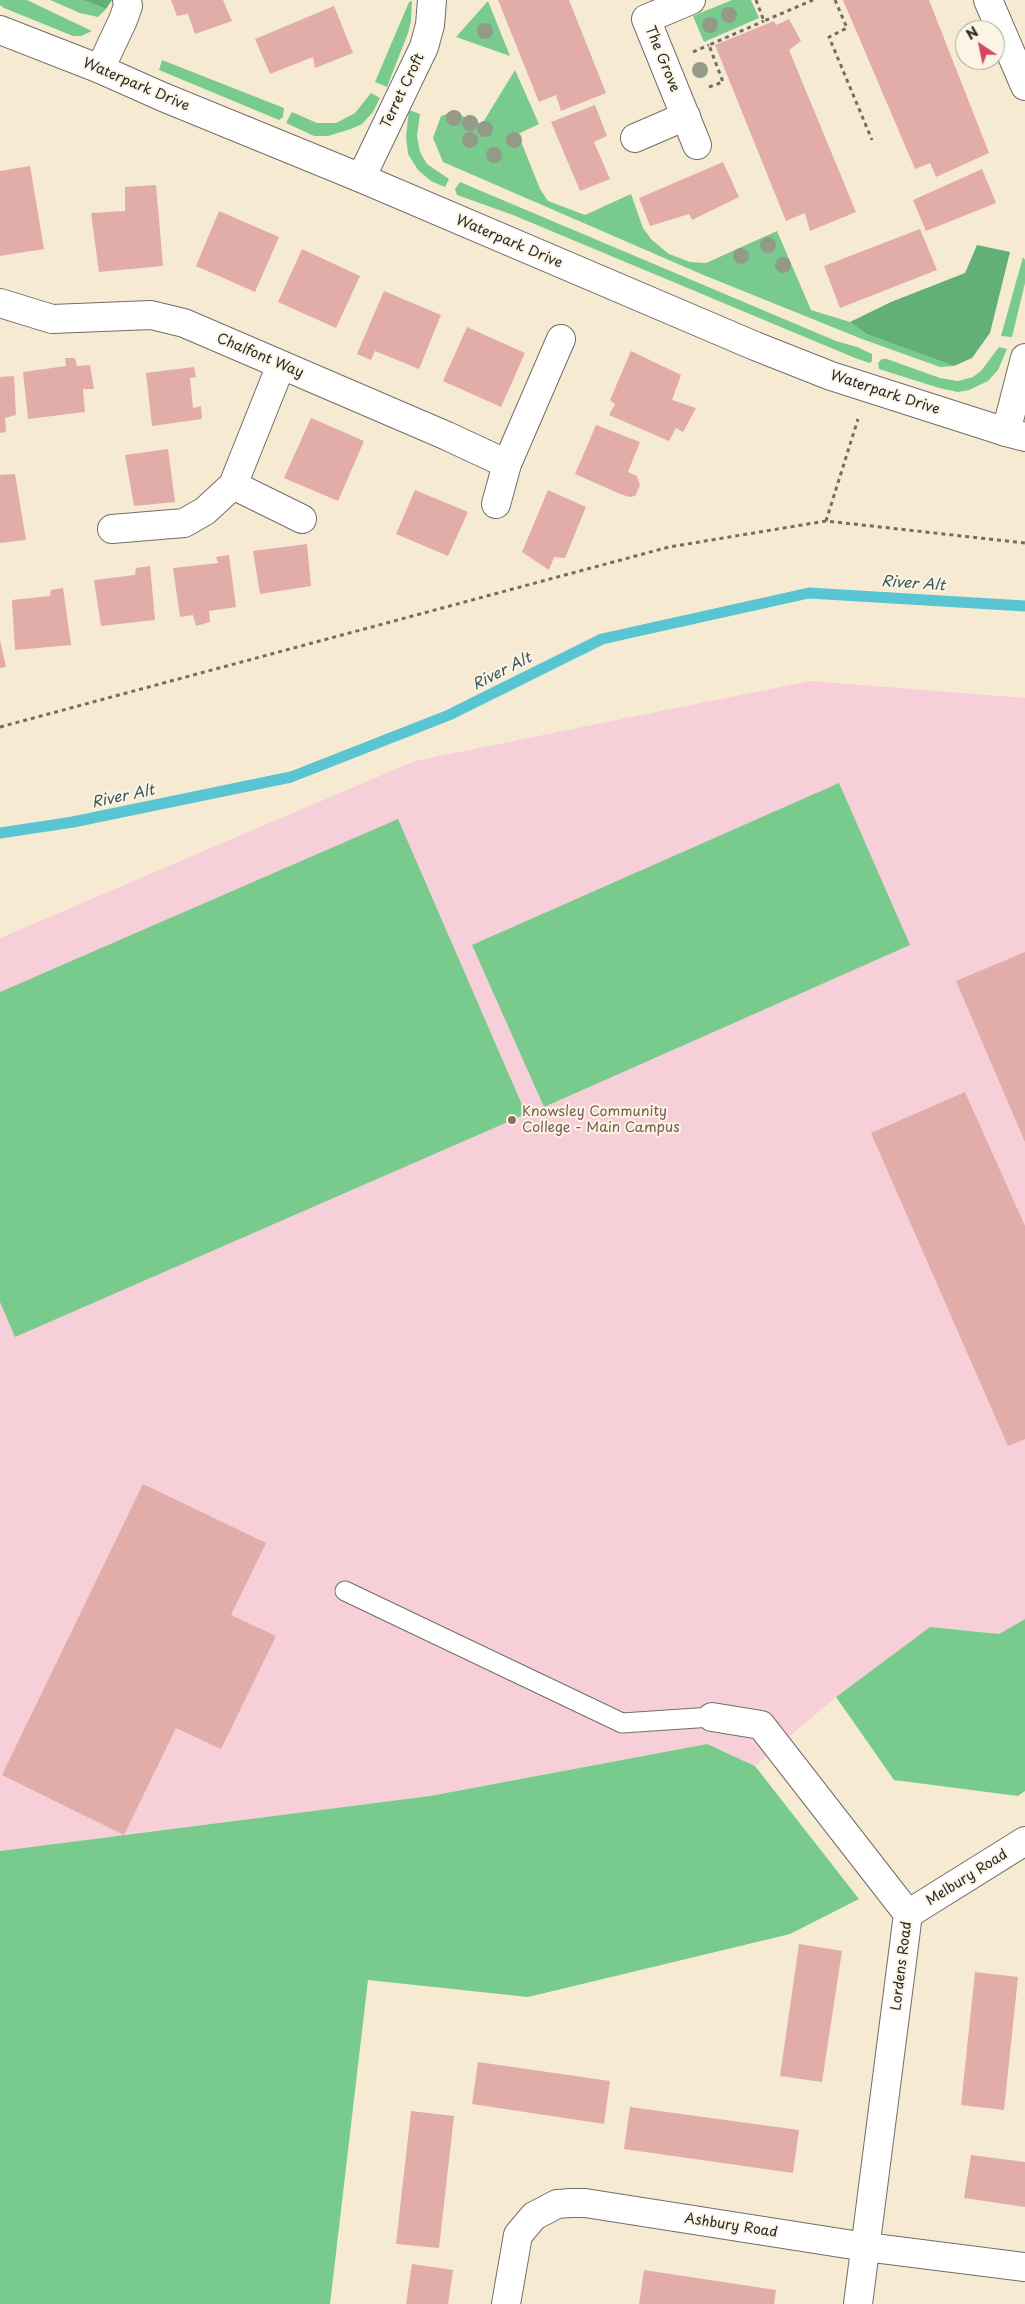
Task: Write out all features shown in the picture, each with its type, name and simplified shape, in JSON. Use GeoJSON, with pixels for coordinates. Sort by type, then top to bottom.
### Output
{"type":"FeatureCollection","features":[{"type":"Feature","properties":{"kind":"street"},"geometry":{"type":"LineString","coordinates":[[100,68],[123,20],[128,6],[127,0]]}},
{"type":"Feature","properties":{"kind":"street","name":"Terret Croft"},"geometry":{"type":"LineString","coordinates":[[361,178],[424,47],[430,25],[432,0]]}},
{"type":"Feature","properties":{"kind":"street","name":"The Grove"},"geometry":{"type":"LineString","coordinates":[[691,0],[646,19],[697,144]]}},
{"type":"Feature","properties":{"kind":"street"},"geometry":{"type":"LineString","coordinates":[[988,0],[1025,86]]}},
{"type":"Feature","properties":{"kind":"street","name":"Waterpark Drive"},"geometry":{"type":"LineString","coordinates":[[0,30],[100,68],[163,97],[361,178],[755,346],[831,376],[1016,434]]}},
{"type":"Feature","properties":{"kind":"street"},"geometry":{"type":"LineString","coordinates":[[635,138],[682,108]]}},
{"type":"Feature","properties":{"kind":"street","name":"Chalfont Way"},"geometry":{"type":"LineString","coordinates":[[0,303],[52,319],[151,315],[184,323],[447,436],[507,464]]}},
{"type":"Feature","properties":{"kind":"street"},"geometry":{"type":"LineString","coordinates":[[496,504],[507,464],[561,339]]}},
{"type":"Feature","properties":{"kind":"street"},"geometry":{"type":"LineString","coordinates":[[1016,434],[1025,358]]}},
{"type":"Feature","properties":{"kind":"street"},"geometry":{"type":"LineString","coordinates":[[112,529],[184,522],[205,511],[233,484],[281,366]]}},
{"type":"Feature","properties":{"kind":"street"},"geometry":{"type":"LineString","coordinates":[[233,484],[302,519]]}},
{"type":"Feature","properties":{"kind":"street","name":"Lordens Road"},"geometry":{"type":"LineString","coordinates":[[712,1717],[761,1725],[908,1914],[858,2304]]}},
{"type":"Feature","properties":{"kind":"street","name":"Melbury Road"},"geometry":{"type":"LineString","coordinates":[[908,1914],[1025,1841]]}},
{"type":"Feature","properties":{"kind":"street","name":"Ashbury Road"},"geometry":{"type":"LineString","coordinates":[[506,2304],[518,2235],[534,2216],[557,2204],[585,2203],[866,2247],[1025,2267]]}},
{"type":"Feature","properties":{"kind":"lane"},"geometry":{"type":"LineString","coordinates":[[345,1591],[622,1723],[712,1717]]}},
{"type":"Feature","properties":{"kind":"path"},"geometry":{"type":"LineString","coordinates":[[756,0],[764,21]]}},
{"type":"Feature","properties":{"kind":"path"},"geometry":{"type":"LineString","coordinates":[[682,108],[723,82],[709,46],[813,0]]}},
{"type":"Feature","properties":{"kind":"path"},"geometry":{"type":"LineString","coordinates":[[835,0],[847,28],[829,36],[872,140]]}},
{"type":"Feature","properties":{"kind":"path"},"geometry":{"type":"LineString","coordinates":[[826,521],[868,388]]}},
{"type":"Feature","properties":{"kind":"path"},"geometry":{"type":"LineString","coordinates":[[0,727],[669,547],[826,521],[1025,543]]}},
{"type":"Feature","properties":{"kind":"shaded area","name":"Knowsley Community College - Main Campus"},"geometry":{"type":"Polygon","coordinates":[[[810,681],[1025,698],[1025,1619],[999,1634],[930,1627],[836,1697],[755,1766],[707,1744],[430,1796],[0,1851],[0,938],[415,761],[810,681]]]}},
{"type":"Feature","properties":{"kind":"green space"},"geometry":{"type":"Polygon","coordinates":[[[0,0],[27,0],[92,31],[81,36],[73,36],[4,8],[0,5],[0,0]]]}},
{"type":"Feature","properties":{"kind":"green space"},"geometry":{"type":"Polygon","coordinates":[[[50,0],[83,0],[106,9],[98,17],[80,13],[50,0]]]}},
{"type":"Feature","properties":{"kind":"green space"},"geometry":{"type":"Polygon","coordinates":[[[83,0],[112,0],[106,9],[83,0]]]}},
{"type":"Feature","properties":{"kind":"green space"},"geometry":{"type":"Polygon","coordinates":[[[732,0],[751,0],[759,18],[704,42],[693,16],[732,0]]]}},
{"type":"Feature","properties":{"kind":"green space"},"geometry":{"type":"Polygon","coordinates":[[[412,1],[408,33],[387,87],[375,82],[409,2],[412,1]]]}},
{"type":"Feature","properties":{"kind":"green space"},"geometry":{"type":"Polygon","coordinates":[[[488,1],[510,56],[456,37],[488,1]]]}},
{"type":"Feature","properties":{"kind":"green space"},"geometry":{"type":"Polygon","coordinates":[[[162,60],[284,108],[283,117],[279,120],[159,70],[162,60]]]}},
{"type":"Feature","properties":{"kind":"green space"},"geometry":{"type":"Polygon","coordinates":[[[515,70],[539,124],[518,134],[540,189],[548,201],[585,215],[631,194],[643,228],[652,240],[669,254],[690,262],[706,263],[777,231],[811,310],[850,322],[866,334],[954,366],[940,367],[862,339],[701,274],[443,162],[433,138],[441,116],[452,112],[482,124],[515,70]]]}},
{"type":"Feature","properties":{"kind":"green space"},"geometry":{"type":"Polygon","coordinates":[[[371,93],[380,98],[373,112],[362,124],[351,129],[328,136],[314,136],[286,123],[292,112],[317,123],[336,123],[355,113],[371,93]]]}},
{"type":"Feature","properties":{"kind":"green space"},"geometry":{"type":"Polygon","coordinates":[[[409,110],[420,114],[417,136],[420,152],[427,164],[449,179],[445,187],[431,181],[418,170],[408,154],[406,137],[409,110]]]}},
{"type":"Feature","properties":{"kind":"green space"},"geometry":{"type":"Polygon","coordinates":[[[460,182],[836,341],[857,347],[872,354],[872,361],[870,363],[855,358],[513,215],[457,195],[455,189],[460,182]]]}},
{"type":"Feature","properties":{"kind":"green space"},"geometry":{"type":"Polygon","coordinates":[[[977,245],[1010,252],[990,333],[972,358],[954,366],[866,334],[850,322],[891,302],[965,273],[977,245]]]}},
{"type":"Feature","properties":{"kind":"green space"},"geometry":{"type":"Polygon","coordinates":[[[1023,257],[1025,260],[1025,283],[1012,337],[1001,336],[1023,257]]]}},
{"type":"Feature","properties":{"kind":"green space"},"geometry":{"type":"Polygon","coordinates":[[[999,347],[1007,349],[998,370],[988,381],[969,390],[958,392],[879,369],[878,363],[882,359],[887,359],[940,378],[958,381],[973,377],[981,371],[999,347]]]}},
{"type":"Feature","properties":{"kind":"green space"},"geometry":{"type":"Polygon","coordinates":[[[839,783],[910,945],[544,1107],[472,945],[839,783]]]}},
{"type":"Feature","properties":{"kind":"green space"},"geometry":{"type":"Polygon","coordinates":[[[398,819],[526,1114],[15,1337],[0,1302],[0,992],[398,819]]]}},
{"type":"Feature","properties":{"kind":"green space"},"geometry":{"type":"Polygon","coordinates":[[[1025,1619],[1025,1791],[1018,1796],[894,1780],[836,1697],[930,1627],[999,1634],[1025,1619]]]}},
{"type":"Feature","properties":{"kind":"green space"},"geometry":{"type":"Polygon","coordinates":[[[707,1744],[755,1766],[859,1899],[790,1934],[528,1997],[368,1980],[330,2304],[0,2304],[0,1851],[430,1796],[707,1744]]]}},
{"type":"Feature","properties":{"kind":"building"},"geometry":{"type":"Polygon","coordinates":[[[171,0],[223,0],[232,21],[195,34],[188,14],[177,16],[171,0]]]}},
{"type":"Feature","properties":{"kind":"building"},"geometry":{"type":"Polygon","coordinates":[[[498,0],[569,0],[606,93],[561,111],[556,95],[539,102],[498,0]]]}},
{"type":"Feature","properties":{"kind":"building"},"geometry":{"type":"Polygon","coordinates":[[[843,0],[929,0],[989,153],[936,177],[930,163],[915,169],[843,0]]]}},
{"type":"Feature","properties":{"kind":"building"},"geometry":{"type":"Polygon","coordinates":[[[334,6],[353,53],[315,68],[313,57],[270,74],[255,39],[334,6]]]}},
{"type":"Feature","properties":{"kind":"building"},"geometry":{"type":"Polygon","coordinates":[[[789,19],[801,41],[789,50],[856,212],[810,231],[805,213],[786,221],[715,45],[774,21],[776,25],[789,19]]]}},
{"type":"Feature","properties":{"kind":"building"},"geometry":{"type":"Polygon","coordinates":[[[595,105],[607,136],[594,142],[610,179],[580,191],[551,122],[595,105]]]}},
{"type":"Feature","properties":{"kind":"building"},"geometry":{"type":"Polygon","coordinates":[[[723,162],[739,197],[692,220],[689,214],[650,226],[639,198],[723,162]]]}},
{"type":"Feature","properties":{"kind":"building"},"geometry":{"type":"Polygon","coordinates":[[[30,166],[44,249],[0,256],[0,171],[30,166]]]}},
{"type":"Feature","properties":{"kind":"building"},"geometry":{"type":"Polygon","coordinates":[[[982,169],[996,203],[926,231],[913,200],[982,169]]]}},
{"type":"Feature","properties":{"kind":"building"},"geometry":{"type":"Polygon","coordinates":[[[156,185],[163,266],[99,272],[91,213],[125,211],[125,187],[156,185]]]}},
{"type":"Feature","properties":{"kind":"building"},"geometry":{"type":"Polygon","coordinates":[[[219,211],[279,237],[255,292],[196,266],[219,211]]]}},
{"type":"Feature","properties":{"kind":"building"},"geometry":{"type":"Polygon","coordinates":[[[920,229],[937,270],[840,308],[824,266],[920,229]]]}},
{"type":"Feature","properties":{"kind":"building"},"geometry":{"type":"Polygon","coordinates":[[[302,249],[360,276],[336,328],[278,302],[302,249]]]}},
{"type":"Feature","properties":{"kind":"building"},"geometry":{"type":"Polygon","coordinates":[[[384,291],[441,315],[419,369],[375,351],[371,360],[357,354],[384,291]]]}},
{"type":"Feature","properties":{"kind":"building"},"geometry":{"type":"Polygon","coordinates":[[[467,327],[525,353],[501,407],[443,381],[467,327]]]}},
{"type":"Feature","properties":{"kind":"building"},"geometry":{"type":"Polygon","coordinates":[[[631,351],[681,375],[672,400],[696,408],[683,432],[676,428],[669,441],[609,415],[615,404],[610,400],[631,351]]]}},
{"type":"Feature","properties":{"kind":"building"},"geometry":{"type":"Polygon","coordinates":[[[65,358],[75,358],[77,366],[90,365],[94,389],[83,389],[85,412],[28,419],[23,372],[66,366],[65,358]]]}},
{"type":"Feature","properties":{"kind":"building"},"geometry":{"type":"Polygon","coordinates":[[[194,367],[196,377],[190,378],[193,408],[201,406],[202,419],[152,426],[146,373],[194,367]]]}},
{"type":"Feature","properties":{"kind":"building"},"geometry":{"type":"Polygon","coordinates":[[[14,376],[16,415],[5,418],[6,432],[0,433],[0,377],[14,376]]]}},
{"type":"Feature","properties":{"kind":"building"},"geometry":{"type":"Polygon","coordinates":[[[311,418],[364,441],[338,501],[284,478],[311,418]]]}},
{"type":"Feature","properties":{"kind":"building"},"geometry":{"type":"Polygon","coordinates":[[[596,425],[640,442],[628,472],[637,476],[640,485],[635,496],[629,497],[618,493],[575,474],[596,425]]]}},
{"type":"Feature","properties":{"kind":"building"},"geometry":{"type":"Polygon","coordinates":[[[168,449],[175,502],[134,506],[125,455],[168,449]]]}},
{"type":"Feature","properties":{"kind":"building"},"geometry":{"type":"Polygon","coordinates":[[[15,474],[26,540],[0,543],[0,475],[15,474]]]}},
{"type":"Feature","properties":{"kind":"building"},"geometry":{"type":"Polygon","coordinates":[[[415,490],[468,512],[448,556],[396,534],[415,490]]]}},
{"type":"Feature","properties":{"kind":"building"},"geometry":{"type":"Polygon","coordinates":[[[548,490],[586,507],[565,558],[554,557],[549,570],[522,552],[548,490]]]}},
{"type":"Feature","properties":{"kind":"building"},"geometry":{"type":"Polygon","coordinates":[[[307,544],[311,586],[260,594],[253,551],[307,544]]]}},
{"type":"Feature","properties":{"kind":"building"},"geometry":{"type":"Polygon","coordinates":[[[229,555],[236,607],[209,611],[210,622],[196,626],[193,615],[180,617],[173,568],[218,563],[216,557],[229,555]]]}},
{"type":"Feature","properties":{"kind":"building"},"geometry":{"type":"Polygon","coordinates":[[[150,566],[155,620],[101,626],[94,580],[135,575],[136,568],[150,566]]]}},
{"type":"Feature","properties":{"kind":"building"},"geometry":{"type":"Polygon","coordinates":[[[63,588],[71,645],[15,650],[12,600],[50,596],[51,590],[63,588]]]}},
{"type":"Feature","properties":{"kind":"building"},"geometry":{"type":"Polygon","coordinates":[[[0,640],[6,667],[0,668],[0,640]]]}},
{"type":"Feature","properties":{"kind":"building"},"geometry":{"type":"Polygon","coordinates":[[[1025,952],[1025,1142],[956,981],[1025,952]]]}},
{"type":"Feature","properties":{"kind":"building"},"geometry":{"type":"Polygon","coordinates":[[[965,1092],[1025,1226],[1025,1439],[1008,1446],[871,1133],[965,1092]]]}},
{"type":"Feature","properties":{"kind":"building"},"geometry":{"type":"Polygon","coordinates":[[[143,1484],[266,1543],[231,1615],[276,1636],[221,1749],[176,1728],[124,1835],[2,1775],[143,1484]]]}},
{"type":"Feature","properties":{"kind":"building"},"geometry":{"type":"Polygon","coordinates":[[[799,1944],[842,1951],[822,2082],[780,2076],[799,1944]]]}},
{"type":"Feature","properties":{"kind":"building"},"geometry":{"type":"Polygon","coordinates":[[[975,1972],[1018,1977],[1004,2110],[961,2105],[975,1972]]]}},
{"type":"Feature","properties":{"kind":"building"},"geometry":{"type":"Polygon","coordinates":[[[478,2062],[610,2081],[604,2124],[472,2104],[478,2062]]]}},
{"type":"Feature","properties":{"kind":"building"},"geometry":{"type":"Polygon","coordinates":[[[630,2107],[799,2130],[793,2173],[624,2149],[630,2107]]]}},
{"type":"Feature","properties":{"kind":"building"},"geometry":{"type":"Polygon","coordinates":[[[411,2111],[454,2116],[439,2248],[396,2244],[411,2111]]]}},
{"type":"Feature","properties":{"kind":"building"},"geometry":{"type":"Polygon","coordinates":[[[971,2155],[1025,2162],[1025,2207],[964,2198],[971,2155]]]}},
{"type":"Feature","properties":{"kind":"building"},"geometry":{"type":"Polygon","coordinates":[[[412,2264],[453,2270],[448,2304],[406,2304],[412,2264]]]}},
{"type":"Feature","properties":{"kind":"building"},"geometry":{"type":"Polygon","coordinates":[[[644,2270],[776,2290],[774,2304],[639,2304],[644,2270]]]}},
{"type":"Feature","properties":{"kind":"waterway","name":"River Alt"},"geometry":{"type":"LineString","coordinates":[[0,833],[73,822],[291,777],[449,715],[602,639],[809,593],[1025,606]]}},
{"type":"Feature","properties":{"kind":"place","name":"Knowsley Community College - Main Campus"},"geometry":{"type":"Point","coordinates":[512,1120]}}]}
